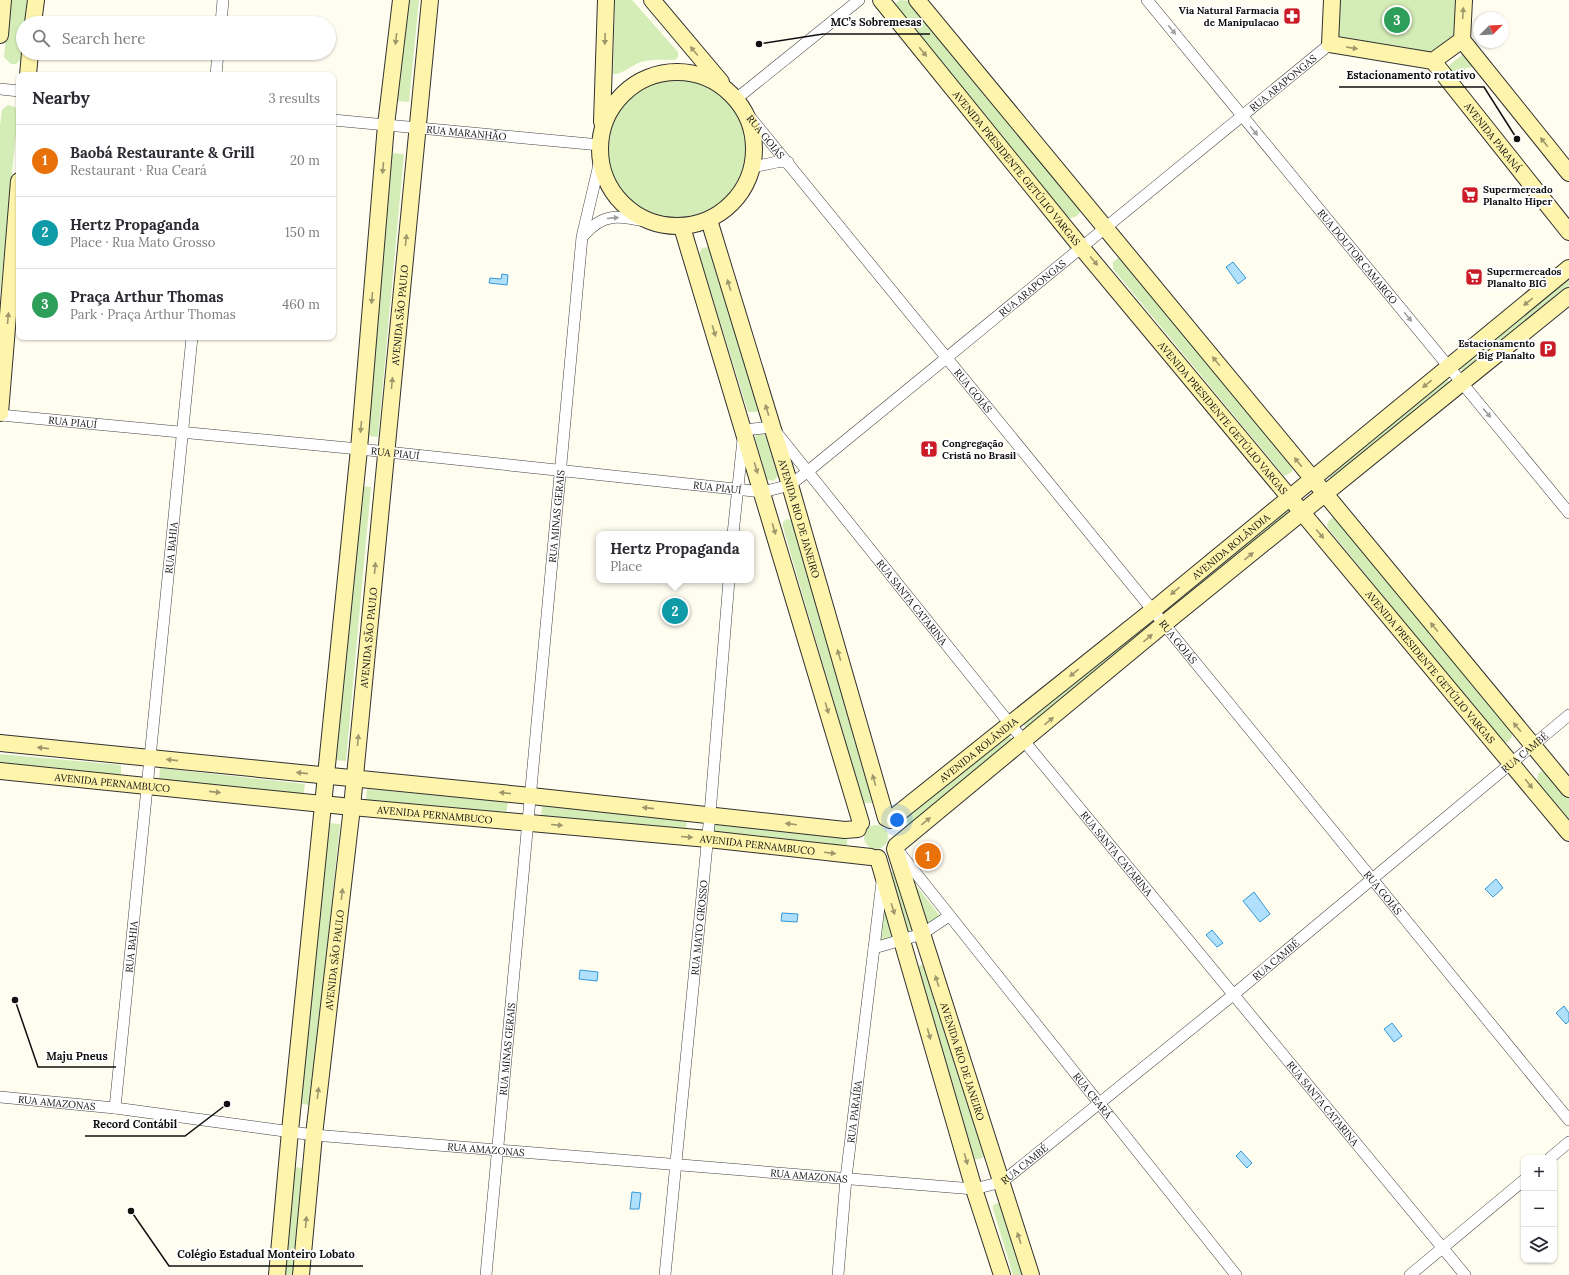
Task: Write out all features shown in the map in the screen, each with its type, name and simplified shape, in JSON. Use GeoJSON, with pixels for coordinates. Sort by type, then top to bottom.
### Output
{"type":"FeatureCollection","features":[{"type":"Feature","properties":{"kind":"street"},"geometry":{"type":"LineString","coordinates":[[0,35],[3,0]]}},
{"type":"Feature","properties":{"kind":"street"},"geometry":{"type":"LineString","coordinates":[[34,16],[36,0]]}},
{"type":"Feature","properties":{"kind":"street"},"geometry":{"type":"LineString","coordinates":[[222,16],[223,0]]}},
{"type":"Feature","properties":{"kind":"street"},"geometry":{"type":"LineString","coordinates":[[277,1275],[290,1131],[359,449],[386,125],[401,0]]}},
{"type":"Feature","properties":{"kind":"street","name":"AVENIDA SÃO PAULO"},"geometry":{"type":"LineString","coordinates":[[301,1275],[314,1135],[352,807],[430,0]]}},
{"type":"Feature","properties":{"kind":"street"},"geometry":{"type":"LineString","coordinates":[[606,0],[601,145],[606,179],[619,199],[636,215],[658,224]]}},
{"type":"Feature","properties":{"kind":"street"},"geometry":{"type":"LineString","coordinates":[[582,238],[592,225],[613,216],[682,227],[709,220],[722,213],[742,193],[753,166],[755,152],[754,138],[736,100],[652,0]]}},
{"type":"Feature","properties":{"kind":"street"},"geometry":{"type":"LineString","coordinates":[[736,100],[859,0]]}},
{"type":"Feature","properties":{"kind":"street","name":"AVENIDA PRESIDENTE GETÚLIO VARGAS"},"geometry":{"type":"LineString","coordinates":[[881,0],[1081,247],[1290,496],[1569,833]]}},
{"type":"Feature","properties":{"kind":"street"},"geometry":{"type":"LineString","coordinates":[[917,0],[1569,789]]}},
{"type":"Feature","properties":{"kind":"street","name":"RUA DOUTOR CAMARGO"},"geometry":{"type":"LineString","coordinates":[[1147,0],[1569,514]]}},
{"type":"Feature","properties":{"kind":"street"},"geometry":{"type":"LineString","coordinates":[[1332,0],[1330,44],[1432,61],[1462,40]]}},
{"type":"Feature","properties":{"kind":"street"},"geometry":{"type":"LineString","coordinates":[[1464,0],[1462,40],[1569,172]]}},
{"type":"Feature","properties":{"kind":"street","name":"RUA ARAPONGAS"},"geometry":{"type":"LineString","coordinates":[[790,485],[948,359],[1081,247],[1330,44]]}},
{"type":"Feature","properties":{"kind":"street"},"geometry":{"type":"LineString","coordinates":[[28,72],[29,60]]}},
{"type":"Feature","properties":{"kind":"street"},"geometry":{"type":"LineString","coordinates":[[216,72],[217,60]]}},
{"type":"Feature","properties":{"kind":"street","name":"AVENIDA PARANÁ"},"geometry":{"type":"LineString","coordinates":[[1432,61],[1569,232]]}},
{"type":"Feature","properties":{"kind":"street"},"geometry":{"type":"LineString","coordinates":[[601,145],[610,112],[624,94],[637,83],[653,76],[675,72],[698,75],[709,79],[736,100]]}},
{"type":"Feature","properties":{"kind":"street"},"geometry":{"type":"LineString","coordinates":[[0,89],[16,91]]}},
{"type":"Feature","properties":{"kind":"street","name":"RUA GOIÁS"},"geometry":{"type":"LineString","coordinates":[[736,100],[1569,1120]]}},
{"type":"Feature","properties":{"kind":"street","name":"RUA MARANHÃO"},"geometry":{"type":"LineString","coordinates":[[336,120],[601,145]]}},
{"type":"Feature","properties":{"kind":"street","name":"RUA MINAS GERAIS"},"geometry":{"type":"LineString","coordinates":[[486,1275],[582,238],[601,145]]}},
{"type":"Feature","properties":{"kind":"street","name":"RUA GOIÁS"},"geometry":{"type":"LineString","coordinates":[[753,166],[777,162],[788,162]]}},
{"type":"Feature","properties":{"kind":"street"},"geometry":{"type":"LineString","coordinates":[[0,414],[16,218]]}},
{"type":"Feature","properties":{"kind":"street","name":"AVENIDA RIO DE JANEIRO"},"geometry":{"type":"LineString","coordinates":[[709,220],[790,485],[888,819]]}},
{"type":"Feature","properties":{"kind":"street"},"geometry":{"type":"LineString","coordinates":[[682,227],[763,492],[860,826],[857,843],[860,849],[874,858],[883,877],[974,1189],[1002,1275]]}},
{"type":"Feature","properties":{"kind":"street","name":"AVENIDA ROLÂNDIA"},"geometry":{"type":"LineString","coordinates":[[888,819],[1153,610],[1311,478],[1569,268]]}},
{"type":"Feature","properties":{"kind":"street","name":"AVENIDA ROLÂNDIA"},"geometry":{"type":"LineString","coordinates":[[896,847],[1164,624],[1326,495],[1569,296]]}},
{"type":"Feature","properties":{"kind":"street","name":"RUA BAHIA"},"geometry":{"type":"LineString","coordinates":[[114,1108],[184,433],[192,340]]}},
{"type":"Feature","properties":{"kind":"street","name":"RUA PIAUÍ"},"geometry":{"type":"LineString","coordinates":[[0,414],[359,449],[763,492],[790,485]]}},
{"type":"Feature","properties":{"kind":"street"},"geometry":{"type":"LineString","coordinates":[[744,430],[772,427]]}},
{"type":"Feature","properties":{"kind":"street","name":"RUA SANTA CATARINA"},"geometry":{"type":"LineString","coordinates":[[772,427],[1010,724],[1465,1275]]}},
{"type":"Feature","properties":{"kind":"street"},"geometry":{"type":"LineString","coordinates":[[733,531],[744,430]]}},
{"type":"Feature","properties":{"kind":"street","name":"RUA MATO GROSSO"},"geometry":{"type":"LineString","coordinates":[[665,1275],[708,839],[729,583]]}},
{"type":"Feature","properties":{"kind":"street","name":"RUA CAMBÉ"},"geometry":{"type":"LineString","coordinates":[[974,1189],[1002,1182],[1233,995],[1569,715]]}},
{"type":"Feature","properties":{"kind":"street"},"geometry":{"type":"LineString","coordinates":[[0,743],[710,814],[845,830],[860,826],[873,816],[888,819],[897,829],[898,836],[896,847],[884,857],[874,858]]}},
{"type":"Feature","properties":{"kind":"street","name":"AVENIDA PERNAMBUCO"},"geometry":{"type":"LineString","coordinates":[[0,771],[352,807],[708,839],[874,858]]}},
{"type":"Feature","properties":{"kind":"street","name":"AVENIDA RIO DE JANEIRO"},"geometry":{"type":"LineString","coordinates":[[896,847],[922,934],[1031,1275]]}},
{"type":"Feature","properties":{"kind":"street","name":"RUA CEARÁ"},"geometry":{"type":"LineString","coordinates":[[896,847],[949,916],[1236,1275]]}},
{"type":"Feature","properties":{"kind":"street","name":"RUA PARAÍBA"},"geometry":{"type":"LineString","coordinates":[[838,1275],[846,1178],[883,877]]}},
{"type":"Feature","properties":{"kind":"street"},"geometry":{"type":"LineString","coordinates":[[874,948],[922,934],[949,916]]}},
{"type":"Feature","properties":{"kind":"street","name":"RUA AMAZONAS"},"geometry":{"type":"LineString","coordinates":[[0,1097],[114,1108],[314,1135],[974,1189]]}},
{"type":"Feature","properties":{"kind":"street"},"geometry":{"type":"LineString","coordinates":[[1554,1155],[1569,1142]]}},
{"type":"Feature","properties":{"kind":"street"},"geometry":{"type":"LineString","coordinates":[[1410,1275],[1521,1182]]}},
{"type":"Feature","properties":{"kind":"green space"},"geometry":{"type":"Polygon","coordinates":[[[10,0],[28,0],[27,16],[16,16],[16,60],[20,60],[16,64],[11,64],[4,57],[10,0]]]}},
{"type":"Feature","properties":{"kind":"green space"},"geometry":{"type":"Polygon","coordinates":[[[407,0],[419,0],[409,102],[397,101],[407,0]]]}},
{"type":"Feature","properties":{"kind":"green space"},"geometry":{"type":"Polygon","coordinates":[[[615,0],[632,0],[678,52],[678,57],[675,60],[654,60],[641,62],[620,73],[613,74],[615,0]]]}},
{"type":"Feature","properties":{"kind":"green space"},"geometry":{"type":"Polygon","coordinates":[[[900,0],[908,1],[1081,210],[1075,217],[1069,218],[896,11],[895,4],[900,0]]]}},
{"type":"Feature","properties":{"kind":"green space"},"geometry":{"type":"Polygon","coordinates":[[[1332,0],[1464,0],[1462,40],[1433,61],[1330,44],[1332,0]]]}},
{"type":"Feature","properties":{"kind":"green space"},"geometry":{"type":"Polygon","coordinates":[[[1463,54],[1474,67],[1466,68],[1457,79],[1447,67],[1463,54]]]}},
{"type":"Feature","properties":{"kind":"green space"},"geometry":{"type":"Polygon","coordinates":[[[684,78],[711,86],[728,98],[743,122],[747,135],[747,163],[743,176],[728,200],[704,215],[691,219],[670,220],[643,212],[626,200],[611,176],[607,163],[606,142],[614,115],[626,98],[650,83],[663,79],[684,78]]]}},
{"type":"Feature","properties":{"kind":"green space"},"geometry":{"type":"Polygon","coordinates":[[[8,105],[15,107],[16,133],[0,295],[0,126],[2,110],[8,105]]]}},
{"type":"Feature","properties":{"kind":"green space"},"geometry":{"type":"Polygon","coordinates":[[[392,153],[404,154],[378,437],[366,436],[392,153]]]}},
{"type":"Feature","properties":{"kind":"green space"},"geometry":{"type":"Polygon","coordinates":[[[708,247],[712,250],[761,406],[757,412],[748,412],[699,254],[702,248],[708,247]]]}},
{"type":"Feature","properties":{"kind":"green space"},"geometry":{"type":"Polygon","coordinates":[[[1118,258],[1124,260],[1293,467],[1292,472],[1284,476],[1113,269],[1113,262],[1118,258]]]}},
{"type":"Feature","properties":{"kind":"green space"},"geometry":{"type":"Polygon","coordinates":[[[1569,275],[1569,287],[1464,373],[1458,366],[1569,275]]]}},
{"type":"Feature","properties":{"kind":"green space"},"geometry":{"type":"Polygon","coordinates":[[[1445,377],[1450,383],[1331,479],[1326,473],[1445,377]]]}},
{"type":"Feature","properties":{"kind":"green space"},"geometry":{"type":"Polygon","coordinates":[[[757,433],[765,434],[778,476],[773,481],[767,479],[755,438],[757,433]]]}},
{"type":"Feature","properties":{"kind":"green space"},"geometry":{"type":"Polygon","coordinates":[[[360,486],[371,487],[346,761],[335,760],[360,486]]]}},
{"type":"Feature","properties":{"kind":"green space"},"geometry":{"type":"Polygon","coordinates":[[[1288,506],[1292,512],[1164,615],[1159,609],[1288,506]]]}},
{"type":"Feature","properties":{"kind":"green space"},"geometry":{"type":"Polygon","coordinates":[[[1332,518],[1338,518],[1512,732],[1512,737],[1508,742],[1502,743],[1327,527],[1328,522],[1332,518]]]}},
{"type":"Feature","properties":{"kind":"green space"},"geometry":{"type":"Polygon","coordinates":[[[787,519],[792,520],[874,797],[872,803],[863,803],[783,527],[783,522],[787,519]]]}},
{"type":"Feature","properties":{"kind":"green space"},"geometry":{"type":"Polygon","coordinates":[[[1147,619],[1151,625],[1027,729],[1023,724],[1147,619]]]}},
{"type":"Feature","properties":{"kind":"green space"},"geometry":{"type":"Polygon","coordinates":[[[1008,735],[1013,741],[909,825],[905,819],[1008,735]]]}},
{"type":"Feature","properties":{"kind":"green space"},"geometry":{"type":"Polygon","coordinates":[[[0,754],[121,765],[121,775],[0,764],[0,754]]]}},
{"type":"Feature","properties":{"kind":"green space"},"geometry":{"type":"Polygon","coordinates":[[[160,768],[305,784],[303,795],[159,779],[160,768]]]}},
{"type":"Feature","properties":{"kind":"green space"},"geometry":{"type":"Polygon","coordinates":[[[1542,771],[1548,772],[1569,797],[1569,821],[1537,782],[1538,774],[1542,771]]]}},
{"type":"Feature","properties":{"kind":"green space"},"geometry":{"type":"Polygon","coordinates":[[[367,789],[508,802],[506,814],[366,800],[367,789]]]}},
{"type":"Feature","properties":{"kind":"green space"},"geometry":{"type":"Polygon","coordinates":[[[542,806],[687,821],[686,832],[541,817],[542,806]]]}},
{"type":"Feature","properties":{"kind":"green space"},"geometry":{"type":"Polygon","coordinates":[[[717,822],[845,836],[847,840],[847,847],[712,832],[712,825],[717,822]]]}},
{"type":"Feature","properties":{"kind":"green space"},"geometry":{"type":"Polygon","coordinates":[[[329,823],[340,824],[311,1105],[300,1104],[329,823]]]}},
{"type":"Feature","properties":{"kind":"green space"},"geometry":{"type":"Polygon","coordinates":[[[876,825],[884,829],[888,837],[884,845],[876,849],[868,845],[864,837],[868,829],[876,825]]]}},
{"type":"Feature","properties":{"kind":"green space"},"geometry":{"type":"Polygon","coordinates":[[[894,871],[896,873],[914,931],[909,933],[890,874],[894,871]]]}},
{"type":"Feature","properties":{"kind":"green space"},"geometry":{"type":"Polygon","coordinates":[[[915,884],[940,916],[928,924],[913,885],[915,884]]]}},
{"type":"Feature","properties":{"kind":"green space"},"geometry":{"type":"Polygon","coordinates":[[[884,900],[895,938],[881,941],[879,939],[884,900]]]}},
{"type":"Feature","properties":{"kind":"green space"},"geometry":{"type":"Polygon","coordinates":[[[922,965],[926,968],[985,1153],[984,1157],[979,1159],[974,1159],[913,970],[915,967],[922,965]]]}},
{"type":"Feature","properties":{"kind":"green space"},"geometry":{"type":"Polygon","coordinates":[[[293,1167],[305,1168],[296,1275],[284,1275],[293,1167]]]}},
{"type":"Feature","properties":{"kind":"green space"},"geometry":{"type":"Polygon","coordinates":[[[1001,1202],[1025,1275],[1013,1275],[993,1209],[993,1205],[1001,1202]]]}},
{"type":"Feature","properties":{"kind":"water"},"geometry":{"type":"Polygon","coordinates":[[[1233,262],[1246,278],[1238,284],[1226,267],[1233,262]]]}},
{"type":"Feature","properties":{"kind":"water"},"geometry":{"type":"Polygon","coordinates":[[[502,274],[508,275],[507,285],[489,283],[490,278],[501,279],[502,274]]]}},
{"type":"Feature","properties":{"kind":"water"},"geometry":{"type":"Polygon","coordinates":[[[1496,879],[1503,888],[1493,897],[1485,889],[1496,879]]]}},
{"type":"Feature","properties":{"kind":"water"},"geometry":{"type":"Polygon","coordinates":[[[1254,892],[1270,914],[1260,922],[1243,901],[1254,892]]]}},
{"type":"Feature","properties":{"kind":"water"},"geometry":{"type":"Polygon","coordinates":[[[782,913],[798,914],[797,922],[781,921],[782,913]]]}},
{"type":"Feature","properties":{"kind":"water"},"geometry":{"type":"Polygon","coordinates":[[[1212,930],[1223,943],[1217,947],[1206,935],[1212,930]]]}},
{"type":"Feature","properties":{"kind":"water"},"geometry":{"type":"Polygon","coordinates":[[[580,970],[598,972],[597,981],[579,979],[580,970]]]}},
{"type":"Feature","properties":{"kind":"water"},"geometry":{"type":"Polygon","coordinates":[[[1564,1006],[1569,1013],[1569,1021],[1566,1024],[1556,1013],[1564,1006]]]}},
{"type":"Feature","properties":{"kind":"water"},"geometry":{"type":"Polygon","coordinates":[[[1392,1023],[1402,1036],[1394,1042],[1384,1029],[1392,1023]]]}},
{"type":"Feature","properties":{"kind":"water"},"geometry":{"type":"Polygon","coordinates":[[[1241,1151],[1252,1163],[1247,1168],[1236,1156],[1241,1151]]]}},
{"type":"Feature","properties":{"kind":"water"},"geometry":{"type":"Polygon","coordinates":[[[632,1192],[641,1193],[639,1209],[630,1209],[632,1192]]]}},
{"type":"Feature","properties":{"kind":"place","name":"Via Natural Farmacia de Manipulacao"},"geometry":{"type":"Point","coordinates":[1292,16]}},
{"type":"Feature","properties":{"kind":"place","name":"Praça Arthur Thomas"},"geometry":{"type":"Point","coordinates":[1397,20]}},
{"type":"Feature","properties":{"kind":"place","name":"MC’s Sobremesas"},"geometry":{"type":"Point","coordinates":[759,44]}},
{"type":"Feature","properties":{"kind":"place","name":"Estacionamento rotativo"},"geometry":{"type":"Point","coordinates":[1517,139]}},
{"type":"Feature","properties":{"kind":"place","name":"Supermercado Planalto Hiper"},"geometry":{"type":"Point","coordinates":[1470,195]}},
{"type":"Feature","properties":{"kind":"place","name":"Supermercados Planalto BIG"},"geometry":{"type":"Point","coordinates":[1474,277]}},
{"type":"Feature","properties":{"kind":"place","name":"Estacionamento Big Planalto"},"geometry":{"type":"Point","coordinates":[1548,349]}},
{"type":"Feature","properties":{"kind":"place","name":"Congregação Cristã no Brasil"},"geometry":{"type":"Point","coordinates":[929,449]}},
{"type":"Feature","properties":{"kind":"place","name":"Hertz Propaganda"},"geometry":{"type":"Point","coordinates":[675,611]}},
{"type":"Feature","properties":{"kind":"place","name":"Baobá Restaurante & Grill"},"geometry":{"type":"Point","coordinates":[928,856]}},
{"type":"Feature","properties":{"kind":"place","name":"Maju Pneus"},"geometry":{"type":"Point","coordinates":[15,1000]}},
{"type":"Feature","properties":{"kind":"place","name":"Record Contábil"},"geometry":{"type":"Point","coordinates":[227,1104]}},
{"type":"Feature","properties":{"kind":"place","name":"Colégio Estadual Monteiro Lobato"},"geometry":{"type":"Point","coordinates":[131,1211]}}]}
